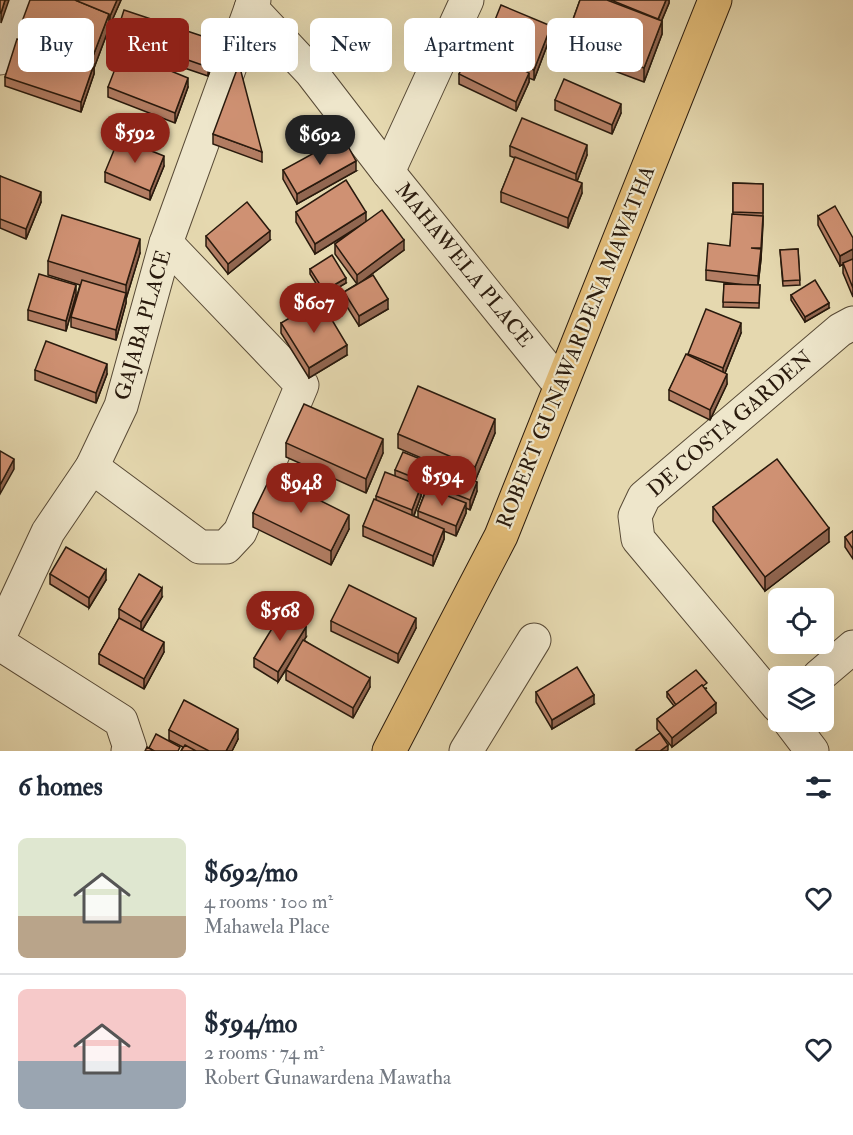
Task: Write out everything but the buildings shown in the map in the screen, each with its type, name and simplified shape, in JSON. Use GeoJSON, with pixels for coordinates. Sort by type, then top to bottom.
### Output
{"type":"FeatureCollection","features":[{"type":"Feature","properties":{"kind":"main road","name":"ROBERT GUNAWARDENA MAWATHA"},"geometry":{"type":"LineString","coordinates":[[389,751],[501,536],[714,0]]}},
{"type":"Feature","properties":{"kind":"street"},"geometry":{"type":"LineString","coordinates":[[0,58],[22,0]]}},
{"type":"Feature","properties":{"kind":"street"},"geometry":{"type":"LineString","coordinates":[[388,171],[467,0]]}},
{"type":"Feature","properties":{"kind":"street","name":"MAHAWELA PLACE"},"geometry":{"type":"LineString","coordinates":[[253,4],[311,72],[560,386]]}},
{"type":"Feature","properties":{"kind":"street","name":"GAJABA PLACE"},"geometry":{"type":"LineString","coordinates":[[0,635],[48,532],[92,467],[121,406],[166,243],[253,4]]}},
{"type":"Feature","properties":{"kind":"street"},"geometry":{"type":"LineString","coordinates":[[92,467],[200,547],[226,547],[240,532],[302,385],[166,243]]}},
{"type":"Feature","properties":{"kind":"street","name":"DE COSTA GARDEN"},"geometry":{"type":"LineString","coordinates":[[768,694],[638,540],[635,516],[645,497],[840,330],[853,323]]}},
{"type":"Feature","properties":{"kind":"street"},"geometry":{"type":"LineString","coordinates":[[466,751],[534,640]]}},
{"type":"Feature","properties":{"kind":"street"},"geometry":{"type":"LineString","coordinates":[[0,644],[122,721],[130,748],[128,751]]}},
{"type":"Feature","properties":{"kind":"street"},"geometry":{"type":"LineString","coordinates":[[831,666],[853,647]]}},
{"type":"Feature","properties":{"kind":"street"},"geometry":{"type":"LineString","coordinates":[[798,732],[812,751]]}}]}
